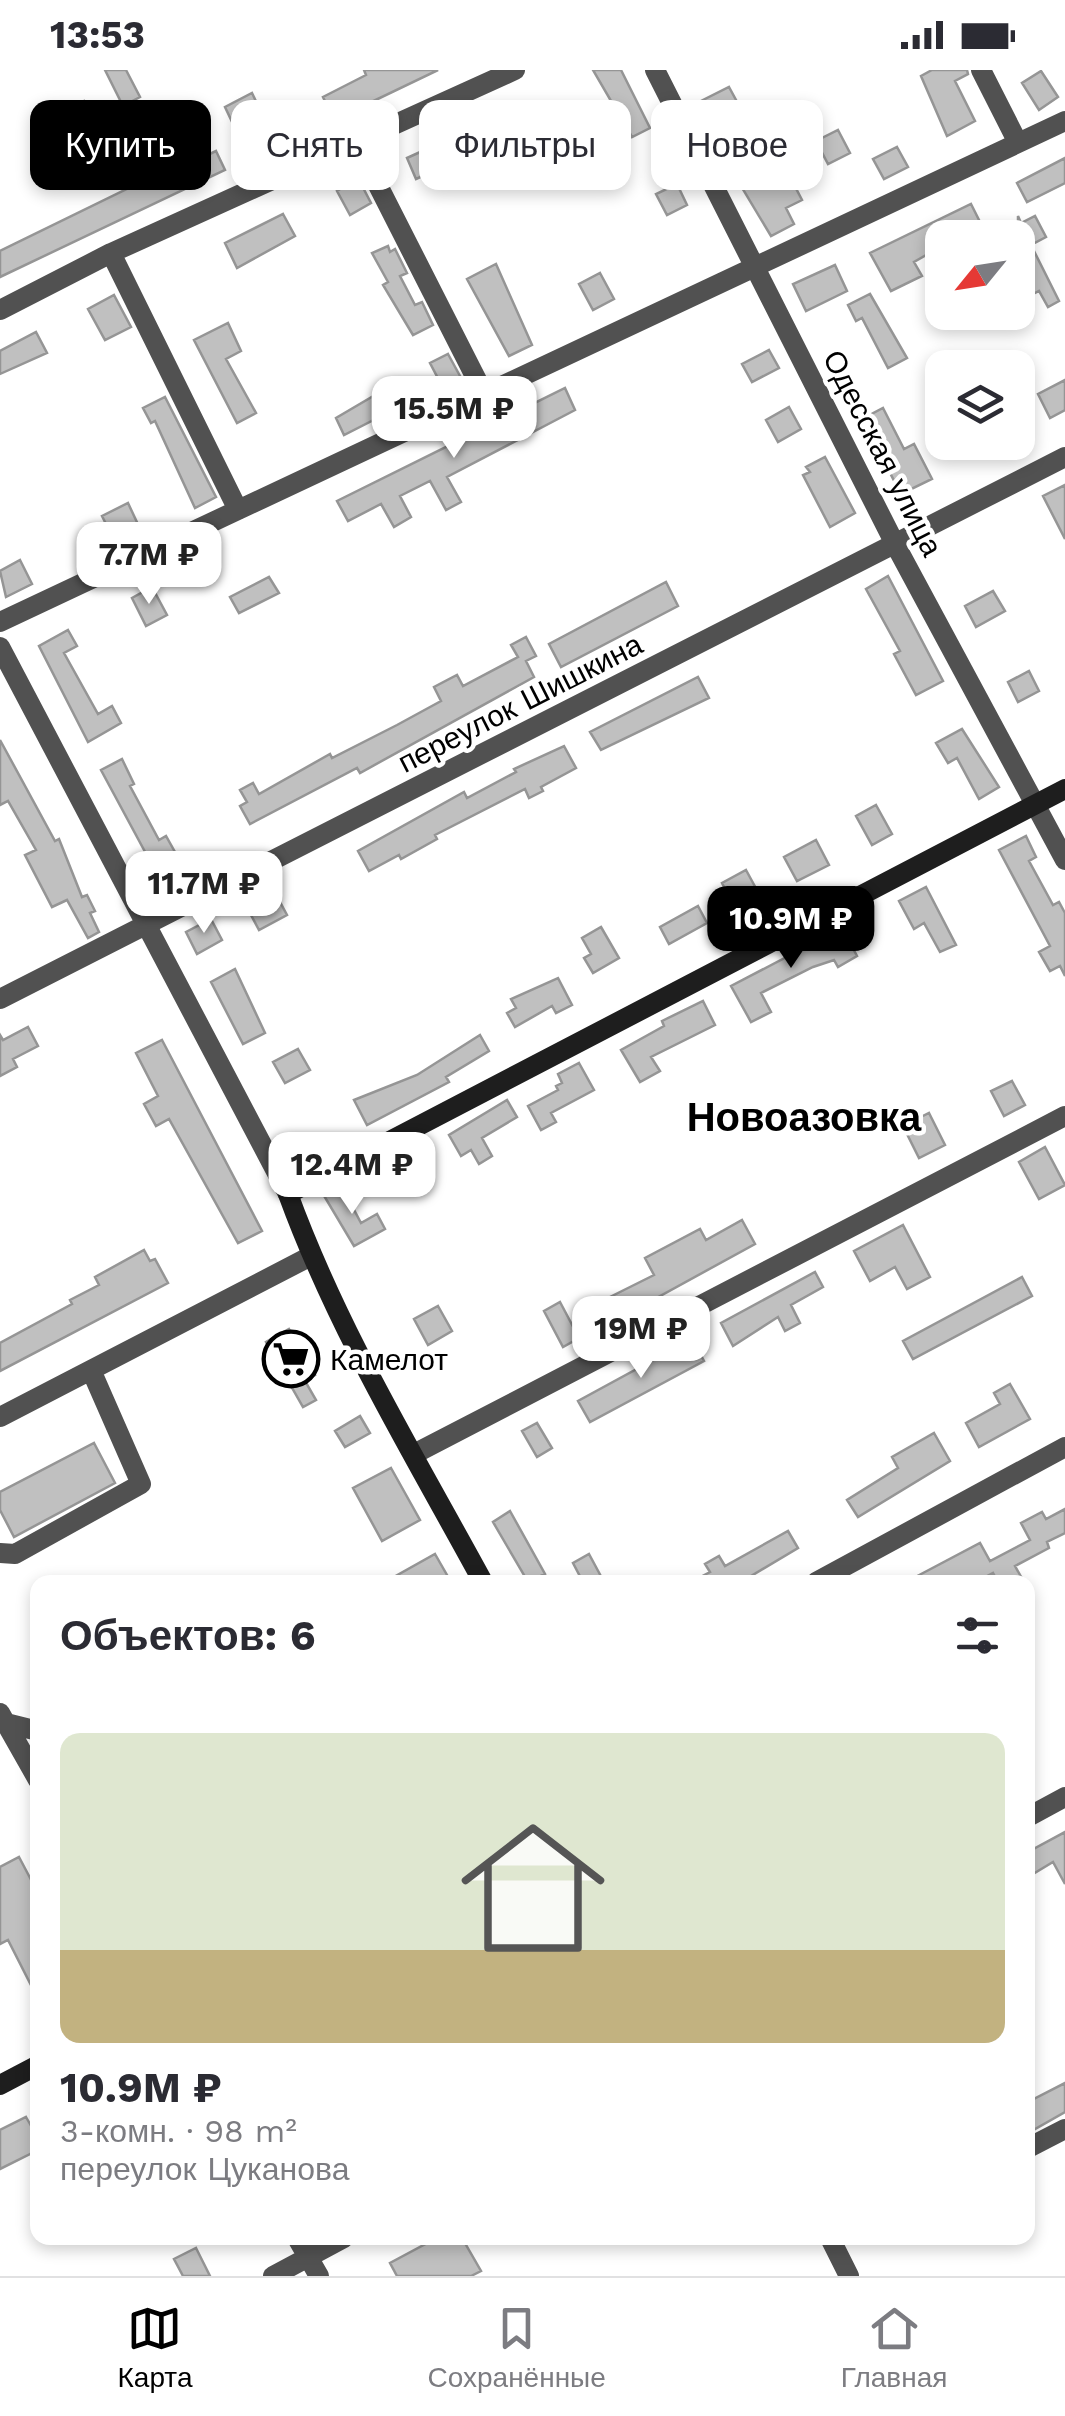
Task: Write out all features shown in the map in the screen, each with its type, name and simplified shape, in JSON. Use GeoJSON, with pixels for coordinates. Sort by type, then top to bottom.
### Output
{"type":"FeatureCollection","features":[{"type":"Feature","properties":{"kind":"main road"},"geometry":{"type":"LineString","coordinates":[[479,1575],[354,1350],[288,1194],[1065,789]]}},
{"type":"Feature","properties":{"kind":"main road"},"geometry":{"type":"LineString","coordinates":[[0,2084],[30,2069]]}},
{"type":"Feature","properties":{"kind":"street","name":"Одесская улица"},"geometry":{"type":"LineString","coordinates":[[655,70],[896,546],[1065,860]]}},
{"type":"Feature","properties":{"kind":"street"},"geometry":{"type":"LineString","coordinates":[[982,70],[1017,142]]}},
{"type":"Feature","properties":{"kind":"street"},"geometry":{"type":"LineString","coordinates":[[399,122],[504,72]]}},
{"type":"Feature","properties":{"kind":"street"},"geometry":{"type":"LineString","coordinates":[[0,622],[1065,121]]}},
{"type":"Feature","properties":{"kind":"street"},"geometry":{"type":"LineString","coordinates":[[0,310],[111,253],[250,190]]}},
{"type":"Feature","properties":{"kind":"street"},"geometry":{"type":"LineString","coordinates":[[380,190],[484,394]]}},
{"type":"Feature","properties":{"kind":"street"},"geometry":{"type":"LineString","coordinates":[[111,253],[238,510]]}},
{"type":"Feature","properties":{"kind":"street","name":"переулок Шишкина"},"geometry":{"type":"LineString","coordinates":[[0,998],[896,546],[1065,456]]}},
{"type":"Feature","properties":{"kind":"street"},"geometry":{"type":"LineString","coordinates":[[0,648],[288,1194]]}},
{"type":"Feature","properties":{"kind":"street"},"geometry":{"type":"LineString","coordinates":[[414,1454],[1065,1116]]}},
{"type":"Feature","properties":{"kind":"street"},"geometry":{"type":"LineString","coordinates":[[0,1417],[311,1256]]}},
{"type":"Feature","properties":{"kind":"street"},"geometry":{"type":"LineString","coordinates":[[0,1553],[16,1554],[142,1484],[91,1370]]}},
{"type":"Feature","properties":{"kind":"street"},"geometry":{"type":"LineString","coordinates":[[829,1575],[1065,1446]]}},
{"type":"Feature","properties":{"kind":"street"},"geometry":{"type":"LineString","coordinates":[[3,1718],[30,1728]]}},
{"type":"Feature","properties":{"kind":"street"},"geometry":{"type":"LineString","coordinates":[[3,1718],[30,1766]]}},
{"type":"Feature","properties":{"kind":"street"},"geometry":{"type":"LineString","coordinates":[[1035,1813],[1065,1797]]}},
{"type":"Feature","properties":{"kind":"street"},"geometry":{"type":"LineString","coordinates":[[1035,2144],[1065,2129]]}},
{"type":"Feature","properties":{"kind":"street"},"geometry":{"type":"LineString","coordinates":[[274,2276],[314,2266],[336,2245]]}},
{"type":"Feature","properties":{"kind":"street"},"geometry":{"type":"LineString","coordinates":[[840,2245],[849,2276]]}},
{"type":"Feature","properties":{"kind":"building"},"geometry":{"type":"Polygon","coordinates":[[[105,70],[126,70],[140,97],[120,100],[105,70]]]}},
{"type":"Feature","properties":{"kind":"building"},"geometry":{"type":"Polygon","coordinates":[[[364,70],[438,70],[376,100],[324,100],[323,97],[366,75],[364,70]]]}},
{"type":"Feature","properties":{"kind":"building"},"geometry":{"type":"Polygon","coordinates":[[[593,70],[621,70],[650,128],[632,137],[631,100],[610,100],[593,70]]]}},
{"type":"Feature","properties":{"kind":"building"},"geometry":{"type":"Polygon","coordinates":[[[932,70],[967,70],[968,74],[955,81],[975,121],[947,136],[921,76],[932,70]]]}},
{"type":"Feature","properties":{"kind":"building"},"geometry":{"type":"Polygon","coordinates":[[[1041,71],[1058,97],[1039,110],[1022,83],[1041,71]]]}},
{"type":"Feature","properties":{"kind":"building"},"geometry":{"type":"Polygon","coordinates":[[[729,87],[736,100],[703,100],[729,87]]]}},
{"type":"Feature","properties":{"kind":"building"},"geometry":{"type":"Polygon","coordinates":[[[838,130],[850,153],[828,164],[823,154],[823,138],[838,130]]]}},
{"type":"Feature","properties":{"kind":"building"},"geometry":{"type":"Polygon","coordinates":[[[897,147],[908,167],[884,179],[873,159],[897,147]]]}},
{"type":"Feature","properties":{"kind":"building"},"geometry":{"type":"Polygon","coordinates":[[[216,151],[225,170],[211,177],[211,153],[216,151]]]}},
{"type":"Feature","properties":{"kind":"building"},"geometry":{"type":"Polygon","coordinates":[[[419,153],[419,178],[416,179],[407,158],[419,153]]]}},
{"type":"Feature","properties":{"kind":"building"},"geometry":{"type":"Polygon","coordinates":[[[1065,158],[1065,183],[1027,202],[1017,183],[1065,158]]]}},
{"type":"Feature","properties":{"kind":"building"},"geometry":{"type":"Polygon","coordinates":[[[125,190],[183,190],[0,277],[0,251],[125,190]]]}},
{"type":"Feature","properties":{"kind":"building"},"geometry":{"type":"Polygon","coordinates":[[[364,190],[371,203],[350,215],[337,191],[364,190]]]}},
{"type":"Feature","properties":{"kind":"building"},"geometry":{"type":"Polygon","coordinates":[[[680,190],[687,205],[667,215],[656,194],[680,190]]]}},
{"type":"Feature","properties":{"kind":"building"},"geometry":{"type":"Polygon","coordinates":[[[743,190],[797,190],[802,200],[786,208],[794,224],[771,236],[743,190]]]}},
{"type":"Feature","properties":{"kind":"building"},"geometry":{"type":"Polygon","coordinates":[[[971,204],[979,220],[938,220],[971,204]]]}},
{"type":"Feature","properties":{"kind":"building"},"geometry":{"type":"Polygon","coordinates":[[[283,214],[295,236],[237,268],[225,243],[283,214]]]}},
{"type":"Feature","properties":{"kind":"building"},"geometry":{"type":"Polygon","coordinates":[[[1035,216],[1046,237],[1035,243],[1035,220],[1027,220],[1035,216]]]}},
{"type":"Feature","properties":{"kind":"building"},"geometry":{"type":"Polygon","coordinates":[[[925,226],[925,256],[914,262],[922,276],[891,291],[870,253],[925,226]]]}},
{"type":"Feature","properties":{"kind":"building"},"geometry":{"type":"Polygon","coordinates":[[[388,246],[390,252],[395,249],[407,273],[400,276],[415,305],[422,302],[433,325],[413,335],[383,285],[388,282],[372,253],[388,246]]]}},
{"type":"Feature","properties":{"kind":"building"},"geometry":{"type":"Polygon","coordinates":[[[1035,253],[1059,301],[1048,307],[1039,291],[1035,293],[1035,253]]]}},
{"type":"Feature","properties":{"kind":"building"},"geometry":{"type":"Polygon","coordinates":[[[496,264],[532,345],[509,356],[467,279],[496,264]]]}},
{"type":"Feature","properties":{"kind":"building"},"geometry":{"type":"Polygon","coordinates":[[[835,265],[847,291],[806,311],[793,284],[835,265]]]}},
{"type":"Feature","properties":{"kind":"building"},"geometry":{"type":"Polygon","coordinates":[[[600,273],[614,299],[593,310],[579,284],[600,273]]]}},
{"type":"Feature","properties":{"kind":"building"},"geometry":{"type":"Polygon","coordinates":[[[870,294],[907,358],[888,368],[862,318],[856,321],[848,305],[870,294]]]}},
{"type":"Feature","properties":{"kind":"building"},"geometry":{"type":"Polygon","coordinates":[[[114,295],[131,327],[105,340],[88,309],[114,295]]]}},
{"type":"Feature","properties":{"kind":"building"},"geometry":{"type":"Polygon","coordinates":[[[228,323],[241,351],[226,359],[256,413],[237,423],[194,340],[228,323]]]}},
{"type":"Feature","properties":{"kind":"building"},"geometry":{"type":"Polygon","coordinates":[[[36,332],[47,353],[0,374],[0,351],[36,332]]]}},
{"type":"Feature","properties":{"kind":"building"},"geometry":{"type":"Polygon","coordinates":[[[769,350],[779,368],[752,382],[742,364],[769,350]]]}},
{"type":"Feature","properties":{"kind":"building"},"geometry":{"type":"Polygon","coordinates":[[[448,354],[460,376],[442,386],[430,363],[448,354]]]}},
{"type":"Feature","properties":{"kind":"building"},"geometry":{"type":"Polygon","coordinates":[[[1065,380],[1065,410],[1050,418],[1038,394],[1065,380]]]}},
{"type":"Feature","properties":{"kind":"building"},"geometry":{"type":"Polygon","coordinates":[[[387,388],[397,408],[344,435],[336,418],[387,388]]]}},
{"type":"Feature","properties":{"kind":"building"},"geometry":{"type":"Polygon","coordinates":[[[565,388],[575,410],[447,477],[461,502],[446,510],[430,481],[400,496],[411,517],[394,527],[381,504],[348,521],[337,501],[565,388]]]}},
{"type":"Feature","properties":{"kind":"building"},"geometry":{"type":"Polygon","coordinates":[[[165,397],[216,497],[195,508],[155,421],[151,423],[143,408],[165,397]]]}},
{"type":"Feature","properties":{"kind":"building"},"geometry":{"type":"Polygon","coordinates":[[[789,407],[801,429],[778,442],[766,420],[789,407]]]}},
{"type":"Feature","properties":{"kind":"building"},"geometry":{"type":"Polygon","coordinates":[[[883,408],[904,449],[914,444],[932,479],[901,494],[862,419],[883,408]]]}},
{"type":"Feature","properties":{"kind":"building"},"geometry":{"type":"Polygon","coordinates":[[[825,457],[855,513],[830,527],[803,475],[810,472],[806,467],[825,457]]]}},
{"type":"Feature","properties":{"kind":"building"},"geometry":{"type":"Polygon","coordinates":[[[1065,485],[1065,539],[1043,496],[1065,485]]]}},
{"type":"Feature","properties":{"kind":"building"},"geometry":{"type":"Polygon","coordinates":[[[128,503],[142,533],[91,558],[82,539],[107,526],[102,516],[128,503]]]}},
{"type":"Feature","properties":{"kind":"building"},"geometry":{"type":"Polygon","coordinates":[[[20,560],[32,584],[6,597],[0,571],[20,560]]]}},
{"type":"Feature","properties":{"kind":"building"},"geometry":{"type":"Polygon","coordinates":[[[888,576],[943,681],[916,695],[894,654],[900,651],[866,589],[888,576]]]}},
{"type":"Feature","properties":{"kind":"building"},"geometry":{"type":"Polygon","coordinates":[[[269,577],[279,593],[239,613],[230,597],[269,577]]]}},
{"type":"Feature","properties":{"kind":"building"},"geometry":{"type":"Polygon","coordinates":[[[666,582],[678,606],[561,667],[549,644],[666,582]]]}},
{"type":"Feature","properties":{"kind":"building"},"geometry":{"type":"Polygon","coordinates":[[[152,587],[167,615],[146,626],[132,598],[152,587]]]}},
{"type":"Feature","properties":{"kind":"building"},"geometry":{"type":"Polygon","coordinates":[[[993,591],[1005,611],[976,627],[965,606],[993,591]]]}},
{"type":"Feature","properties":{"kind":"building"},"geometry":{"type":"Polygon","coordinates":[[[68,630],[77,646],[64,653],[98,714],[112,706],[121,723],[88,742],[39,646],[68,630]]]}},
{"type":"Feature","properties":{"kind":"building"},"geometry":{"type":"Polygon","coordinates":[[[526,637],[536,656],[526,661],[534,677],[360,773],[357,768],[250,824],[240,806],[247,802],[240,790],[253,783],[259,794],[330,754],[332,758],[397,725],[441,701],[434,687],[457,675],[463,686],[518,657],[511,645],[526,637]]]}},
{"type":"Feature","properties":{"kind":"building"},"geometry":{"type":"Polygon","coordinates":[[[1029,671],[1039,691],[1018,702],[1008,682],[1029,671]]]}},
{"type":"Feature","properties":{"kind":"building"},"geometry":{"type":"Polygon","coordinates":[[[698,677],[709,698],[601,750],[590,732],[698,677]]]}},
{"type":"Feature","properties":{"kind":"building"},"geometry":{"type":"Polygon","coordinates":[[[962,729],[999,787],[979,799],[957,758],[948,763],[936,743],[962,729]]]}},
{"type":"Feature","properties":{"kind":"building"},"geometry":{"type":"Polygon","coordinates":[[[0,740],[55,841],[59,839],[82,897],[87,895],[95,911],[90,913],[99,932],[88,938],[67,900],[52,907],[25,855],[36,850],[8,801],[0,805],[0,740]]]}},
{"type":"Feature","properties":{"kind":"building"},"geometry":{"type":"Polygon","coordinates":[[[564,746],[576,768],[541,787],[543,791],[529,798],[525,789],[435,835],[437,839],[401,859],[399,855],[369,871],[358,851],[464,792],[467,798],[516,772],[514,769],[564,746]]]}},
{"type":"Feature","properties":{"kind":"building"},"geometry":{"type":"Polygon","coordinates":[[[122,759],[134,784],[130,786],[159,840],[166,836],[180,861],[157,874],[101,770],[122,759]]]}},
{"type":"Feature","properties":{"kind":"building"},"geometry":{"type":"Polygon","coordinates":[[[876,805],[892,834],[872,845],[856,816],[876,805]]]}},
{"type":"Feature","properties":{"kind":"building"},"geometry":{"type":"Polygon","coordinates":[[[1026,836],[1036,857],[1029,861],[1053,905],[1059,902],[1065,913],[1065,976],[1060,966],[1050,971],[1039,952],[1050,946],[999,850],[1026,836]]]}},
{"type":"Feature","properties":{"kind":"building"},"geometry":{"type":"Polygon","coordinates":[[[816,840],[829,865],[797,881],[784,857],[816,840]]]}},
{"type":"Feature","properties":{"kind":"building"},"geometry":{"type":"Polygon","coordinates":[[[746,870],[765,905],[740,918],[722,883],[746,870]]]}},
{"type":"Feature","properties":{"kind":"building"},"geometry":{"type":"Polygon","coordinates":[[[272,887],[287,915],[259,930],[244,902],[272,887]]]}},
{"type":"Feature","properties":{"kind":"building"},"geometry":{"type":"Polygon","coordinates":[[[926,887],[956,945],[940,952],[924,923],[914,929],[899,901],[926,887]]]}},
{"type":"Feature","properties":{"kind":"building"},"geometry":{"type":"Polygon","coordinates":[[[698,906],[707,923],[669,944],[660,927],[698,906]]]}},
{"type":"Feature","properties":{"kind":"building"},"geometry":{"type":"Polygon","coordinates":[[[211,919],[222,940],[197,954],[186,932],[211,919]]]}},
{"type":"Feature","properties":{"kind":"building"},"geometry":{"type":"Polygon","coordinates":[[[601,927],[619,958],[593,973],[584,958],[591,954],[582,938],[601,927]]]}},
{"type":"Feature","properties":{"kind":"building"},"geometry":{"type":"Polygon","coordinates":[[[842,928],[857,956],[838,967],[834,960],[813,967],[761,993],[771,1012],[751,1022],[731,986],[842,928]]]}},
{"type":"Feature","properties":{"kind":"building"},"geometry":{"type":"Polygon","coordinates":[[[235,969],[265,1033],[243,1044],[211,982],[235,969]]]}},
{"type":"Feature","properties":{"kind":"building"},"geometry":{"type":"Polygon","coordinates":[[[558,978],[572,1005],[556,1013],[552,1006],[515,1027],[507,1013],[516,1008],[511,999],[558,978]]]}},
{"type":"Feature","properties":{"kind":"building"},"geometry":{"type":"Polygon","coordinates":[[[703,1001],[715,1025],[651,1057],[660,1071],[640,1082],[621,1050],[664,1026],[662,1021],[703,1001]]]}},
{"type":"Feature","properties":{"kind":"building"},"geometry":{"type":"Polygon","coordinates":[[[28,1027],[38,1046],[13,1059],[17,1067],[0,1076],[0,1035],[3,1040],[28,1027]]]}},
{"type":"Feature","properties":{"kind":"building"},"geometry":{"type":"Polygon","coordinates":[[[480,1035],[489,1051],[446,1077],[449,1082],[367,1125],[354,1100],[417,1075],[480,1035]]]}},
{"type":"Feature","properties":{"kind":"building"},"geometry":{"type":"Polygon","coordinates":[[[162,1040],[262,1231],[238,1243],[169,1119],[156,1126],[144,1104],[158,1096],[136,1053],[162,1040]]]}},
{"type":"Feature","properties":{"kind":"building"},"geometry":{"type":"Polygon","coordinates":[[[298,1049],[310,1070],[285,1083],[273,1062],[298,1049]]]}},
{"type":"Feature","properties":{"kind":"building"},"geometry":{"type":"Polygon","coordinates":[[[579,1063],[594,1090],[551,1113],[556,1122],[541,1130],[528,1106],[558,1090],[556,1086],[562,1083],[558,1074],[579,1063]]]}},
{"type":"Feature","properties":{"kind":"building"},"geometry":{"type":"Polygon","coordinates":[[[1012,1081],[1025,1105],[1004,1116],[991,1091],[1012,1081]]]}},
{"type":"Feature","properties":{"kind":"building"},"geometry":{"type":"Polygon","coordinates":[[[507,1100],[517,1117],[482,1138],[492,1156],[479,1164],[471,1150],[461,1156],[449,1135],[507,1100]]]}},
{"type":"Feature","properties":{"kind":"building"},"geometry":{"type":"Polygon","coordinates":[[[929,1113],[945,1145],[919,1158],[903,1126],[929,1113]]]}},
{"type":"Feature","properties":{"kind":"building"},"geometry":{"type":"Polygon","coordinates":[[[1045,1147],[1065,1185],[1039,1199],[1019,1162],[1045,1147]]]}},
{"type":"Feature","properties":{"kind":"building"},"geometry":{"type":"Polygon","coordinates":[[[341,1185],[361,1223],[377,1214],[385,1229],[354,1246],[323,1194],[341,1185]]]}},
{"type":"Feature","properties":{"kind":"building"},"geometry":{"type":"Polygon","coordinates":[[[742,1220],[755,1244],[620,1318],[610,1297],[654,1275],[645,1258],[700,1229],[706,1240],[742,1220]]]}},
{"type":"Feature","properties":{"kind":"building"},"geometry":{"type":"Polygon","coordinates":[[[903,1225],[930,1277],[907,1289],[895,1267],[870,1281],[854,1251],[903,1225]]]}},
{"type":"Feature","properties":{"kind":"building"},"geometry":{"type":"Polygon","coordinates":[[[144,1250],[150,1261],[155,1259],[168,1283],[0,1371],[0,1343],[72,1304],[70,1300],[99,1285],[95,1277],[144,1250]]]}},
{"type":"Feature","properties":{"kind":"building"},"geometry":{"type":"Polygon","coordinates":[[[815,1272],[823,1287],[791,1305],[800,1323],[785,1331],[778,1317],[733,1346],[721,1323],[815,1272]]]}},
{"type":"Feature","properties":{"kind":"building"},"geometry":{"type":"Polygon","coordinates":[[[1022,1277],[1032,1296],[913,1359],[903,1341],[1022,1277]]]}},
{"type":"Feature","properties":{"kind":"building"},"geometry":{"type":"Polygon","coordinates":[[[560,1302],[579,1338],[563,1347],[544,1311],[560,1302]]]}},
{"type":"Feature","properties":{"kind":"building"},"geometry":{"type":"Polygon","coordinates":[[[438,1306],[452,1331],[428,1345],[414,1319],[438,1306]]]}},
{"type":"Feature","properties":{"kind":"building","name":"Камелот"},"geometry":{"type":"Polygon","coordinates":[[[289,1329],[315,1375],[305,1381],[316,1400],[303,1407],[266,1342],[289,1329]]]}},
{"type":"Feature","properties":{"kind":"building"},"geometry":{"type":"Polygon","coordinates":[[[692,1339],[704,1361],[590,1422],[578,1401],[692,1339]]]}},
{"type":"Feature","properties":{"kind":"building"},"geometry":{"type":"Polygon","coordinates":[[[1010,1384],[1030,1419],[979,1447],[966,1423],[1000,1404],[994,1393],[1010,1384]]]}},
{"type":"Feature","properties":{"kind":"building"},"geometry":{"type":"Polygon","coordinates":[[[360,1416],[370,1433],[345,1447],[335,1431],[360,1416]]]}},
{"type":"Feature","properties":{"kind":"building"},"geometry":{"type":"Polygon","coordinates":[[[537,1423],[552,1448],[537,1457],[522,1431],[537,1423]]]}},
{"type":"Feature","properties":{"kind":"building"},"geometry":{"type":"Polygon","coordinates":[[[934,1433],[950,1461],[858,1517],[847,1500],[898,1468],[892,1457],[934,1433]]]}},
{"type":"Feature","properties":{"kind":"building"},"geometry":{"type":"Polygon","coordinates":[[[94,1443],[115,1483],[14,1537],[0,1510],[0,1492],[94,1443]]]}},
{"type":"Feature","properties":{"kind":"building"},"geometry":{"type":"Polygon","coordinates":[[[391,1468],[420,1520],[382,1541],[353,1488],[391,1468]]]}},
{"type":"Feature","properties":{"kind":"building"},"geometry":{"type":"Polygon","coordinates":[[[1065,1509],[1065,1533],[1047,1542],[1049,1548],[1015,1566],[1020,1575],[919,1575],[980,1543],[990,1561],[1030,1540],[1021,1523],[1042,1512],[1046,1519],[1065,1509]]]}},
{"type":"Feature","properties":{"kind":"building"},"geometry":{"type":"Polygon","coordinates":[[[510,1511],[545,1574],[524,1575],[493,1522],[510,1511]]]}},
{"type":"Feature","properties":{"kind":"building"},"geometry":{"type":"Polygon","coordinates":[[[788,1531],[798,1548],[753,1575],[704,1575],[710,1572],[705,1564],[719,1556],[725,1566],[788,1531]]]}},
{"type":"Feature","properties":{"kind":"building"},"geometry":{"type":"Polygon","coordinates":[[[435,1554],[447,1575],[398,1575],[435,1554]]]}},
{"type":"Feature","properties":{"kind":"building"},"geometry":{"type":"Polygon","coordinates":[[[589,1554],[600,1575],[579,1575],[573,1563],[589,1554]]]}},
{"type":"Feature","properties":{"kind":"building"},"geometry":{"type":"Polygon","coordinates":[[[1065,1832],[1065,1884],[1053,1862],[1035,1873],[1035,1848],[1065,1832]]]}},
{"type":"Feature","properties":{"kind":"building"},"geometry":{"type":"Polygon","coordinates":[[[19,1857],[30,1878],[30,1983],[8,1940],[0,1944],[0,1867],[19,1857]]]}},
{"type":"Feature","properties":{"kind":"building"},"geometry":{"type":"Polygon","coordinates":[[[1065,2083],[1065,2112],[1035,2129],[1035,2098],[1065,2083]]]}},
{"type":"Feature","properties":{"kind":"building"},"geometry":{"type":"Polygon","coordinates":[[[26,2117],[30,2124],[30,2154],[0,2169],[0,2130],[26,2117]]]}},
{"type":"Feature","properties":{"kind":"building"},"geometry":{"type":"Polygon","coordinates":[[[423,2245],[466,2245],[481,2271],[471,2276],[397,2276],[390,2263],[423,2245]]]}},
{"type":"Feature","properties":{"kind":"building"},"geometry":{"type":"Polygon","coordinates":[[[196,2248],[210,2276],[183,2276],[174,2259],[196,2248]]]}},
{"type":"Feature","properties":{"kind":"place","name":"Камелот"},"geometry":{"type":"Point","coordinates":[291,1359]}},
{"type":"Feature","properties":{"kind":"district","name":"Новоазовка"},"geometry":{"type":"Point","coordinates":[804,1117]}}]}
